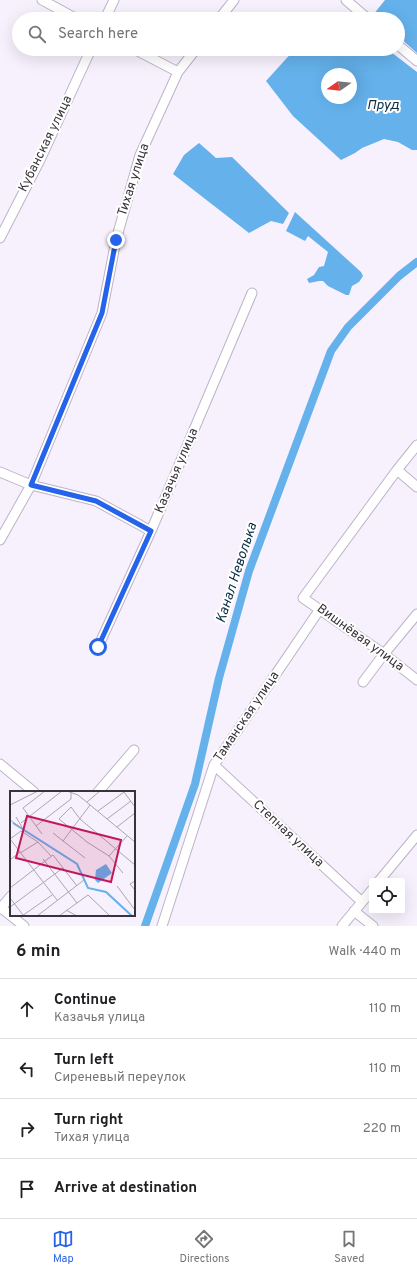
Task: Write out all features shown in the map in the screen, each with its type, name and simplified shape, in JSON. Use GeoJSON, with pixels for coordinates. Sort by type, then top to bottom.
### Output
{"type":"FeatureCollection","features":[{"type":"Feature","properties":{"kind":"street"},"geometry":{"type":"LineString","coordinates":[[42,0],[64,12]]}},
{"type":"Feature","properties":{"kind":"street"},"geometry":{"type":"LineString","coordinates":[[108,12],[114,0]]}},
{"type":"Feature","properties":{"kind":"street"},"geometry":{"type":"LineString","coordinates":[[225,12],[234,0]]}},
{"type":"Feature","properties":{"kind":"street"},"geometry":{"type":"LineString","coordinates":[[346,0],[360,12]]}},
{"type":"Feature","properties":{"kind":"street"},"geometry":{"type":"LineString","coordinates":[[405,51],[417,61]]}},
{"type":"Feature","properties":{"kind":"street","name":"Кубанская улица"},"geometry":{"type":"LineString","coordinates":[[0,238],[40,160],[88,56]]}},
{"type":"Feature","properties":{"kind":"street"},"geometry":{"type":"LineString","coordinates":[[147,56],[178,72]]}},
{"type":"Feature","properties":{"kind":"street","name":"Тихая улица"},"geometry":{"type":"LineString","coordinates":[[0,540],[31,485],[102,313],[116,240],[125,203],[140,155],[178,72],[191,56]]}},
{"type":"Feature","properties":{"kind":"street","name":"Казачья улица"},"geometry":{"type":"LineString","coordinates":[[98,647],[151,531],[252,293]]}},
{"type":"Feature","properties":{"kind":"street"},"geometry":{"type":"LineString","coordinates":[[417,445],[397,470],[417,487]]}},
{"type":"Feature","properties":{"kind":"street","name":"Вишнёвая улица"},"geometry":{"type":"LineString","coordinates":[[397,470],[303,598],[384,654],[417,680]]}},
{"type":"Feature","properties":{"kind":"street"},"geometry":{"type":"LineString","coordinates":[[0,472],[31,485],[96,501],[151,531]]}},
{"type":"Feature","properties":{"kind":"street","name":"Таманская улица"},"geometry":{"type":"LineString","coordinates":[[162,926],[214,765],[320,609]]}},
{"type":"Feature","properties":{"kind":"street"},"geometry":{"type":"LineString","coordinates":[[362,682],[417,614]]}},
{"type":"Feature","properties":{"kind":"street"},"geometry":{"type":"LineString","coordinates":[[99,791],[134,750]]}},
{"type":"Feature","properties":{"kind":"street"},"geometry":{"type":"LineString","coordinates":[[0,764],[33,791]]}},
{"type":"Feature","properties":{"kind":"street","name":"Степная улица"},"geometry":{"type":"LineString","coordinates":[[214,765],[362,902]]}},
{"type":"Feature","properties":{"kind":"street"},"geometry":{"type":"LineString","coordinates":[[381,878],[417,835]]}},
{"type":"Feature","properties":{"kind":"street"},"geometry":{"type":"LineString","coordinates":[[342,926],[369,894]]}},
{"type":"Feature","properties":{"kind":"street"},"geometry":{"type":"LineString","coordinates":[[10,897],[0,908],[10,916]]}},
{"type":"Feature","properties":{"kind":"street"},"geometry":{"type":"LineString","coordinates":[[354,911],[373,926]]}},
{"type":"Feature","properties":{"kind":"street"},"geometry":{"type":"LineString","coordinates":[[11,916],[24,926]]}},
{"type":"Feature","properties":{"kind":"water"},"geometry":{"type":"Polygon","coordinates":[[[385,0],[417,0],[417,53],[405,42],[405,12],[375,12],[385,0]]]}},
{"type":"Feature","properties":{"kind":"water","name":"Пруд"},"geometry":{"type":"Polygon","coordinates":[[[289,56],[396,56],[417,72],[417,150],[412,150],[398,142],[384,139],[362,148],[341,160],[293,116],[266,81],[289,56]]]}},
{"type":"Feature","properties":{"kind":"water"},"geometry":{"type":"Polygon","coordinates":[[[199,143],[216,158],[232,157],[289,213],[283,224],[271,221],[249,233],[173,174],[184,155],[199,143]]]}},
{"type":"Feature","properties":{"kind":"water"},"geometry":{"type":"Polygon","coordinates":[[[295,212],[361,272],[363,276],[359,282],[352,286],[349,295],[328,286],[323,281],[309,283],[307,279],[314,275],[319,267],[324,266],[328,252],[308,236],[305,241],[286,231],[295,212]]]}},
{"type":"Feature","properties":{"kind":"waterway","name":"Канал Неволька"},"geometry":{"type":"LineString","coordinates":[[145,926],[195,784],[219,678],[249,571],[331,351],[348,327],[399,276],[417,262]]}},
{"type":"Feature","properties":{"kind":"route"},"geometry":{"type":"LineString","coordinates":[[98,647],[151,531],[96,501],[31,485],[102,313],[116,240]]}}]}
